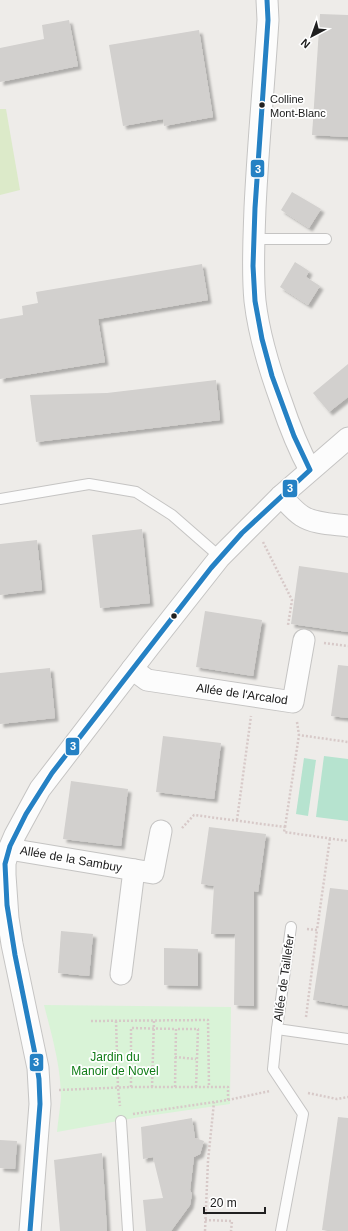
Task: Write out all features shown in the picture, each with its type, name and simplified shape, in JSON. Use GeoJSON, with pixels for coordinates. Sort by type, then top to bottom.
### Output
{"type":"FeatureCollection","features":[{"type":"Feature","properties":{"kind":"street"},"geometry":{"type":"LineString","coordinates":[[267,0],[268,20],[257,169],[254,239],[255,302],[261,340],[275,384],[291,429],[310,470]]}},
{"type":"Feature","properties":{"kind":"street"},"geometry":{"type":"LineString","coordinates":[[30,1231],[40,1090],[33,1041],[12,944],[8,918],[5,858],[20,824],[40,789],[220,557],[282,496],[348,438]]}},
{"type":"Feature","properties":{"kind":"street"},"geometry":{"type":"LineString","coordinates":[[282,496],[294,510],[308,519],[348,526]]}},
{"type":"Feature","properties":{"kind":"street","name":"Allée de l'Arcalod"},"geometry":{"type":"LineString","coordinates":[[132,669],[147,680],[293,702],[304,640]]}},
{"type":"Feature","properties":{"kind":"street","name":"Allée de la Sambuy"},"geometry":{"type":"LineString","coordinates":[[5,858],[153,873],[161,831]]}},
{"type":"Feature","properties":{"kind":"street","name":"Allée de la Sambuy"},"geometry":{"type":"LineString","coordinates":[[122,974],[134,870]]}},
{"type":"Feature","properties":{"kind":"lane"},"geometry":{"type":"LineString","coordinates":[[254,239],[326,239]]}},
{"type":"Feature","properties":{"kind":"lane"},"geometry":{"type":"LineString","coordinates":[[0,499],[88,484],[136,492],[172,515],[220,557]]}},
{"type":"Feature","properties":{"kind":"lane","name":"Allée de Taillefer"},"geometry":{"type":"LineString","coordinates":[[281,1231],[303,1114],[273,1069],[291,926]]}},
{"type":"Feature","properties":{"kind":"lane","name":"Allée de Taillefer"},"geometry":{"type":"LineString","coordinates":[[277,1029],[348,1039]]}},
{"type":"Feature","properties":{"kind":"lane"},"geometry":{"type":"LineString","coordinates":[[121,1119],[128,1231]]}},
{"type":"Feature","properties":{"kind":"path"},"geometry":{"type":"LineString","coordinates":[[248,528],[262,539],[292,600],[288,625],[304,640],[348,646]]}},
{"type":"Feature","properties":{"kind":"path"},"geometry":{"type":"LineString","coordinates":[[237,820],[254,696]]}},
{"type":"Feature","properties":{"kind":"path"},"geometry":{"type":"LineString","coordinates":[[348,742],[299,735],[284,832],[348,841]]}},
{"type":"Feature","properties":{"kind":"path"},"geometry":{"type":"LineString","coordinates":[[161,831],[178,832],[194,815],[285,827]]}},
{"type":"Feature","properties":{"kind":"path"},"geometry":{"type":"LineString","coordinates":[[304,1033],[330,838]]}},
{"type":"Feature","properties":{"kind":"path"},"geometry":{"type":"LineString","coordinates":[[291,926],[317,930]]}},
{"type":"Feature","properties":{"kind":"path"},"geometry":{"type":"LineString","coordinates":[[152,1087],[154,1020]]}},
{"type":"Feature","properties":{"kind":"path"},"geometry":{"type":"LineString","coordinates":[[91,1021],[208,1020],[209,1087]]}},
{"type":"Feature","properties":{"kind":"path"},"geometry":{"type":"LineString","coordinates":[[116,1021],[118,1088],[121,1119],[286,1088],[337,1099],[348,1097]]}},
{"type":"Feature","properties":{"kind":"path"},"geometry":{"type":"LineString","coordinates":[[131,1087],[131,1028],[154,1028],[198,1029],[196,1088]]}},
{"type":"Feature","properties":{"kind":"path"},"geometry":{"type":"LineString","coordinates":[[175,1087],[176,1029]]}},
{"type":"Feature","properties":{"kind":"path"},"geometry":{"type":"LineString","coordinates":[[175,1057],[196,1059]]}},
{"type":"Feature","properties":{"kind":"path"},"geometry":{"type":"LineString","coordinates":[[40,1090],[131,1087],[228,1087],[228,1100]]}},
{"type":"Feature","properties":{"kind":"path"},"geometry":{"type":"LineString","coordinates":[[205,1231],[208,1161],[214,1102]]}},
{"type":"Feature","properties":{"kind":"path"},"geometry":{"type":"LineString","coordinates":[[205,1220],[232,1221],[232,1231]]}},
{"type":"Feature","properties":{"kind":"green space"},"geometry":{"type":"Polygon","coordinates":[[[0,109],[6,109],[20,190],[0,195],[0,109]]]}},
{"type":"Feature","properties":{"kind":"green space"},"geometry":{"type":"Polygon","coordinates":[[[324,756],[348,759],[348,821],[316,817],[324,756]]]}},
{"type":"Feature","properties":{"kind":"green space"},"geometry":{"type":"Polygon","coordinates":[[[304,758],[316,760],[308,816],[296,814],[304,758]]]}},
{"type":"Feature","properties":{"kind":"green space","name":"Jardin du Manoir de Novel"},"geometry":{"type":"Polygon","coordinates":[[[44,1005],[231,1007],[230,1104],[140,1117],[57,1132],[61,1086],[56,1052],[44,1005]]]}},
{"type":"Feature","properties":{"kind":"building"},"geometry":{"type":"Polygon","coordinates":[[[320,14],[348,15],[348,137],[312,135],[320,14]]]}},
{"type":"Feature","properties":{"kind":"building"},"geometry":{"type":"Polygon","coordinates":[[[69,20],[78,66],[0,82],[0,48],[44,39],[42,25],[69,20]]]}},
{"type":"Feature","properties":{"kind":"building"},"geometry":{"type":"Polygon","coordinates":[[[199,30],[213,117],[164,126],[163,119],[123,126],[109,45],[199,30]]]}},
{"type":"Feature","properties":{"kind":"building"},"geometry":{"type":"Polygon","coordinates":[[[292,192],[321,209],[309,228],[281,210],[292,192]]]}},
{"type":"Feature","properties":{"kind":"building"},"geometry":{"type":"Polygon","coordinates":[[[295,262],[309,271],[306,277],[320,286],[308,305],[280,287],[295,262]]]}},
{"type":"Feature","properties":{"kind":"building"},"geometry":{"type":"Polygon","coordinates":[[[202,264],[208,300],[98,319],[105,362],[0,379],[0,319],[23,315],[22,306],[38,303],[36,292],[202,264]]]}},
{"type":"Feature","properties":{"kind":"building"},"geometry":{"type":"Polygon","coordinates":[[[348,364],[348,397],[329,412],[313,393],[348,364]]]}},
{"type":"Feature","properties":{"kind":"building"},"geometry":{"type":"Polygon","coordinates":[[[216,380],[220,420],[36,442],[30,395],[107,393],[216,380]]]}},
{"type":"Feature","properties":{"kind":"building"},"geometry":{"type":"Polygon","coordinates":[[[142,529],[150,603],[100,608],[92,535],[142,529]]]}},
{"type":"Feature","properties":{"kind":"building"},"geometry":{"type":"Polygon","coordinates":[[[37,540],[42,590],[0,595],[0,544],[37,540]]]}},
{"type":"Feature","properties":{"kind":"building"},"geometry":{"type":"Polygon","coordinates":[[[299,566],[348,573],[348,632],[291,624],[299,566]]]}},
{"type":"Feature","properties":{"kind":"building"},"geometry":{"type":"Polygon","coordinates":[[[205,611],[262,620],[253,676],[196,667],[205,611]]]}},
{"type":"Feature","properties":{"kind":"building"},"geometry":{"type":"Polygon","coordinates":[[[338,665],[348,666],[348,718],[331,716],[338,665]]]}},
{"type":"Feature","properties":{"kind":"building"},"geometry":{"type":"Polygon","coordinates":[[[50,668],[55,718],[0,724],[0,673],[50,668]]]}},
{"type":"Feature","properties":{"kind":"building"},"geometry":{"type":"Polygon","coordinates":[[[163,736],[221,743],[214,799],[156,792],[163,736]]]}},
{"type":"Feature","properties":{"kind":"building"},"geometry":{"type":"Polygon","coordinates":[[[71,781],[128,789],[121,846],[63,839],[71,781]]]}},
{"type":"Feature","properties":{"kind":"building"},"geometry":{"type":"Polygon","coordinates":[[[209,827],[266,834],[258,892],[254,891],[254,1006],[234,1005],[235,934],[211,934],[214,886],[201,884],[209,827]]]}},
{"type":"Feature","properties":{"kind":"building"},"geometry":{"type":"Polygon","coordinates":[[[330,888],[348,890],[348,1006],[313,1000],[330,888]]]}},
{"type":"Feature","properties":{"kind":"building"},"geometry":{"type":"Polygon","coordinates":[[[61,931],[93,934],[89,976],[58,973],[61,931]]]}},
{"type":"Feature","properties":{"kind":"building"},"geometry":{"type":"Polygon","coordinates":[[[164,948],[198,949],[198,986],[164,985],[164,948]]]}},
{"type":"Feature","properties":{"kind":"building"},"geometry":{"type":"Polygon","coordinates":[[[338,1117],[348,1118],[348,1231],[322,1230],[338,1117]]]}},
{"type":"Feature","properties":{"kind":"building"},"geometry":{"type":"Polygon","coordinates":[[[192,1118],[195,1138],[204,1141],[200,1154],[194,1157],[190,1190],[192,1194],[190,1205],[171,1231],[146,1231],[143,1200],[163,1198],[153,1157],[143,1159],[141,1127],[192,1118]]]}},
{"type":"Feature","properties":{"kind":"building"},"geometry":{"type":"Polygon","coordinates":[[[0,1140],[17,1141],[15,1169],[0,1168],[0,1140]]]}},
{"type":"Feature","properties":{"kind":"building"},"geometry":{"type":"Polygon","coordinates":[[[102,1153],[107,1231],[60,1231],[54,1160],[102,1153]]]}},
{"type":"Feature","properties":{"kind":"transit line","name":"3"},"geometry":{"type":"LineString","coordinates":[[30,1231],[40,1104],[39,1079],[7,905],[5,864],[10,846],[26,814],[52,773],[211,568],[242,533],[310,470],[294,436],[272,376],[262,339],[255,301],[253,266],[255,208],[268,20],[267,0]]}},
{"type":"Feature","properties":{"kind":"place","name":"Colline Mont-Blanc"},"geometry":{"type":"Point","coordinates":[262,105]}}]}
